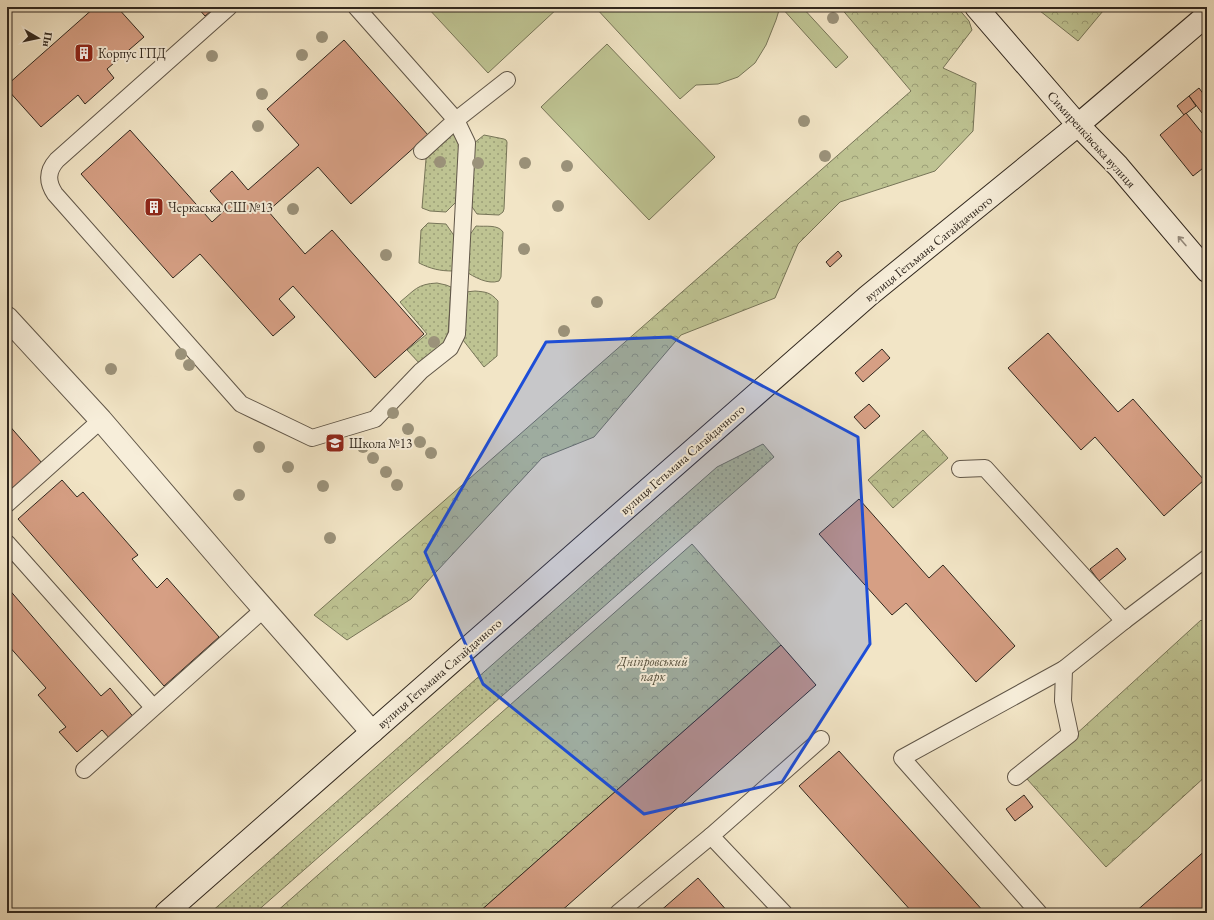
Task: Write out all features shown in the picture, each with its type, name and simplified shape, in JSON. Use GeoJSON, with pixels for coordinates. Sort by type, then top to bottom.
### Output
{"type":"FeatureCollection","features":[{"type":"Feature","properties":{"kind":"main road","name":"Симиренківська вулиця"},"geometry":{"type":"LineString","coordinates":[[976,7],[1078,125],[1118,166],[1207,271]]}},
{"type":"Feature","properties":{"kind":"main road","name":"вулиця Гетьмана Сагайдачного"},"geometry":{"type":"LineString","coordinates":[[166,913],[868,296],[1078,125],[1207,15]]}},
{"type":"Feature","properties":{"kind":"main road"},"geometry":{"type":"LineString","coordinates":[[7,318],[101,420],[372,732]]}},
{"type":"Feature","properties":{"kind":"lane"},"geometry":{"type":"LineString","coordinates":[[229,7],[57,160],[49,173],[49,180],[51,188],[55,194],[241,404],[312,438],[375,420],[421,372],[450,348],[457,334],[467,143],[456,120],[356,7]]}},
{"type":"Feature","properties":{"kind":"lane"},"geometry":{"type":"LineString","coordinates":[[422,151],[456,120],[507,80]]}},
{"type":"Feature","properties":{"kind":"lane"},"geometry":{"type":"LineString","coordinates":[[7,504],[101,420]]}},
{"type":"Feature","properties":{"kind":"lane"},"geometry":{"type":"LineString","coordinates":[[960,469],[985,468],[1124,621]]}},
{"type":"Feature","properties":{"kind":"lane"},"geometry":{"type":"LineString","coordinates":[[7,543],[154,707]]}},
{"type":"Feature","properties":{"kind":"lane"},"geometry":{"type":"LineString","coordinates":[[1039,913],[902,758],[1064,669],[1207,558]]}},
{"type":"Feature","properties":{"kind":"lane"},"geometry":{"type":"LineString","coordinates":[[84,770],[264,609]]}},
{"type":"Feature","properties":{"kind":"lane"},"geometry":{"type":"LineString","coordinates":[[1016,777],[1070,734],[1063,701],[1064,669]]}},
{"type":"Feature","properties":{"kind":"lane"},"geometry":{"type":"LineString","coordinates":[[618,913],[711,836],[821,738]]}},
{"type":"Feature","properties":{"kind":"lane"},"geometry":{"type":"LineString","coordinates":[[711,836],[784,913]]}},
{"type":"Feature","properties":{"kind":"highlighted area"},"geometry":{"type":"Polygon","coordinates":[[[671,337],[858,437],[870,644],[782,782],[644,814],[483,684],[425,552],[546,342],[671,337]]]}},
{"type":"Feature","properties":{"kind":"green space"},"geometry":{"type":"Polygon","coordinates":[[[427,7],[559,7],[488,73],[427,7]]]}},
{"type":"Feature","properties":{"kind":"green space"},"geometry":{"type":"Polygon","coordinates":[[[595,7],[780,7],[766,45],[755,63],[738,77],[718,84],[696,85],[680,99],[595,7]]]}},
{"type":"Feature","properties":{"kind":"green space"},"geometry":{"type":"Polygon","coordinates":[[[781,7],[802,7],[848,57],[836,68],[781,7]]]}},
{"type":"Feature","properties":{"kind":"green space"},"geometry":{"type":"Polygon","coordinates":[[[840,7],[957,7],[969,21],[972,30],[943,68],[976,83],[973,131],[935,171],[840,202],[798,244],[775,298],[681,335],[594,437],[542,458],[411,599],[347,640],[314,615],[911,91],[840,7]]]}},
{"type":"Feature","properties":{"kind":"green space"},"geometry":{"type":"Polygon","coordinates":[[[1035,7],[1099,7],[1103,11],[1078,41],[1035,7]]]}},
{"type":"Feature","properties":{"kind":"green space"},"geometry":{"type":"Polygon","coordinates":[[[607,44],[715,157],[649,220],[541,107],[607,44]]]}},
{"type":"Feature","properties":{"kind":"green space"},"geometry":{"type":"Polygon","coordinates":[[[453,134],[460,144],[457,201],[446,212],[430,211],[422,208],[426,159],[453,134]]]}},
{"type":"Feature","properties":{"kind":"green space"},"geometry":{"type":"Polygon","coordinates":[[[484,135],[504,139],[507,142],[504,209],[499,215],[477,214],[470,204],[473,144],[484,135]]]}},
{"type":"Feature","properties":{"kind":"green space"},"geometry":{"type":"Polygon","coordinates":[[[428,223],[446,224],[455,237],[453,271],[444,271],[419,263],[421,230],[428,223]]]}},
{"type":"Feature","properties":{"kind":"green space"},"geometry":{"type":"Polygon","coordinates":[[[476,226],[491,226],[501,229],[503,232],[501,277],[499,281],[486,281],[465,271],[469,236],[476,226]]]}},
{"type":"Feature","properties":{"kind":"green space"},"geometry":{"type":"Polygon","coordinates":[[[437,283],[451,287],[448,335],[445,344],[421,365],[407,350],[427,334],[400,302],[420,286],[437,283]]]}},
{"type":"Feature","properties":{"kind":"green space"},"geometry":{"type":"Polygon","coordinates":[[[475,291],[488,293],[498,301],[497,356],[484,367],[463,340],[466,292],[475,291]]]}},
{"type":"Feature","properties":{"kind":"green space"},"geometry":{"type":"Polygon","coordinates":[[[923,430],[948,458],[893,508],[868,480],[923,430]]]}},
{"type":"Feature","properties":{"kind":"green space"},"geometry":{"type":"Polygon","coordinates":[[[763,444],[774,457],[255,913],[210,913],[717,467],[763,444]]]}},
{"type":"Feature","properties":{"kind":"green space","name":"Дніпровський парк"},"geometry":{"type":"Polygon","coordinates":[[[692,544],[781,645],[478,913],[275,913],[692,544]]]}},
{"type":"Feature","properties":{"kind":"green space"},"geometry":{"type":"Polygon","coordinates":[[[1201,620],[1207,626],[1207,775],[1106,867],[1027,779],[1201,620]]]}},
{"type":"Feature","properties":{"kind":"building","name":"Корпус ГПД"},"geometry":{"type":"Polygon","coordinates":[[[95,7],[117,7],[144,37],[107,69],[114,78],[85,104],[78,95],[41,127],[7,89],[7,85],[95,7]]]}},
{"type":"Feature","properties":{"kind":"building"},"geometry":{"type":"Polygon","coordinates":[[[197,7],[216,7],[205,16],[197,7]]]}},
{"type":"Feature","properties":{"kind":"building","name":"Черкаська СШ №13"},"geometry":{"type":"Polygon","coordinates":[[[344,40],[428,135],[351,204],[318,167],[268,211],[305,254],[332,230],[424,334],[375,378],[293,286],[279,299],[295,317],[273,336],[200,254],[173,278],[81,174],[130,130],[212,222],[226,209],[210,191],[232,171],[248,190],[299,145],[267,109],[344,40]]]}},
{"type":"Feature","properties":{"kind":"building"},"geometry":{"type":"Polygon","coordinates":[[[1199,88],[1207,99],[1207,109],[1202,113],[1189,96],[1199,88]]]}},
{"type":"Feature","properties":{"kind":"building"},"geometry":{"type":"Polygon","coordinates":[[[1189,96],[1196,106],[1184,115],[1177,106],[1189,96]]]}},
{"type":"Feature","properties":{"kind":"building"},"geometry":{"type":"Polygon","coordinates":[[[1186,113],[1207,139],[1207,165],[1193,176],[1160,135],[1186,113]]]}},
{"type":"Feature","properties":{"kind":"building"},"geometry":{"type":"Polygon","coordinates":[[[838,251],[842,256],[830,267],[826,262],[838,251]]]}},
{"type":"Feature","properties":{"kind":"building"},"geometry":{"type":"Polygon","coordinates":[[[1048,333],[1118,412],[1133,399],[1204,480],[1164,516],[1095,437],[1081,450],[1008,368],[1048,333]]]}},
{"type":"Feature","properties":{"kind":"building"},"geometry":{"type":"Polygon","coordinates":[[[882,349],[890,358],[863,382],[855,373],[882,349]]]}},
{"type":"Feature","properties":{"kind":"building"},"geometry":{"type":"Polygon","coordinates":[[[869,404],[880,416],[865,429],[854,417],[869,404]]]}},
{"type":"Feature","properties":{"kind":"building"},"geometry":{"type":"Polygon","coordinates":[[[7,423],[42,463],[12,490],[7,484],[7,423]]]}},
{"type":"Feature","properties":{"kind":"building"},"geometry":{"type":"Polygon","coordinates":[[[62,480],[77,497],[83,492],[138,555],[132,559],[157,588],[167,578],[219,637],[164,686],[18,519],[62,480]]]}},
{"type":"Feature","properties":{"kind":"building"},"geometry":{"type":"Polygon","coordinates":[[[859,499],[929,578],[943,565],[1015,646],[976,682],[906,603],[892,615],[819,534],[859,499]]]}},
{"type":"Feature","properties":{"kind":"building"},"geometry":{"type":"Polygon","coordinates":[[[1117,548],[1126,559],[1099,581],[1090,569],[1117,548]]]}},
{"type":"Feature","properties":{"kind":"building"},"geometry":{"type":"Polygon","coordinates":[[[7,587],[101,696],[110,688],[135,719],[111,740],[102,730],[77,752],[59,732],[66,727],[38,695],[46,688],[7,644],[7,587]]]}},
{"type":"Feature","properties":{"kind":"building"},"geometry":{"type":"Polygon","coordinates":[[[781,645],[816,685],[559,913],[478,913],[781,645]]]}},
{"type":"Feature","properties":{"kind":"building"},"geometry":{"type":"Polygon","coordinates":[[[839,751],[985,913],[913,913],[799,786],[839,751]]]}},
{"type":"Feature","properties":{"kind":"building"},"geometry":{"type":"Polygon","coordinates":[[[1024,795],[1033,807],[1015,821],[1006,809],[1024,795]]]}},
{"type":"Feature","properties":{"kind":"building"},"geometry":{"type":"Polygon","coordinates":[[[1207,849],[1207,913],[1134,913],[1207,849]]]}},
{"type":"Feature","properties":{"kind":"building"},"geometry":{"type":"Polygon","coordinates":[[[698,878],[729,913],[658,913],[698,878]]]}},
{"type":"Feature","properties":{"kind":"place","name":"Корпус ГПД"},"geometry":{"type":"Point","coordinates":[84,53]}},
{"type":"Feature","properties":{"kind":"place","name":"Черкаська СШ №13"},"geometry":{"type":"Point","coordinates":[154,207]}},
{"type":"Feature","properties":{"kind":"place","name":"Школа №13"},"geometry":{"type":"Point","coordinates":[335,443]}}]}
